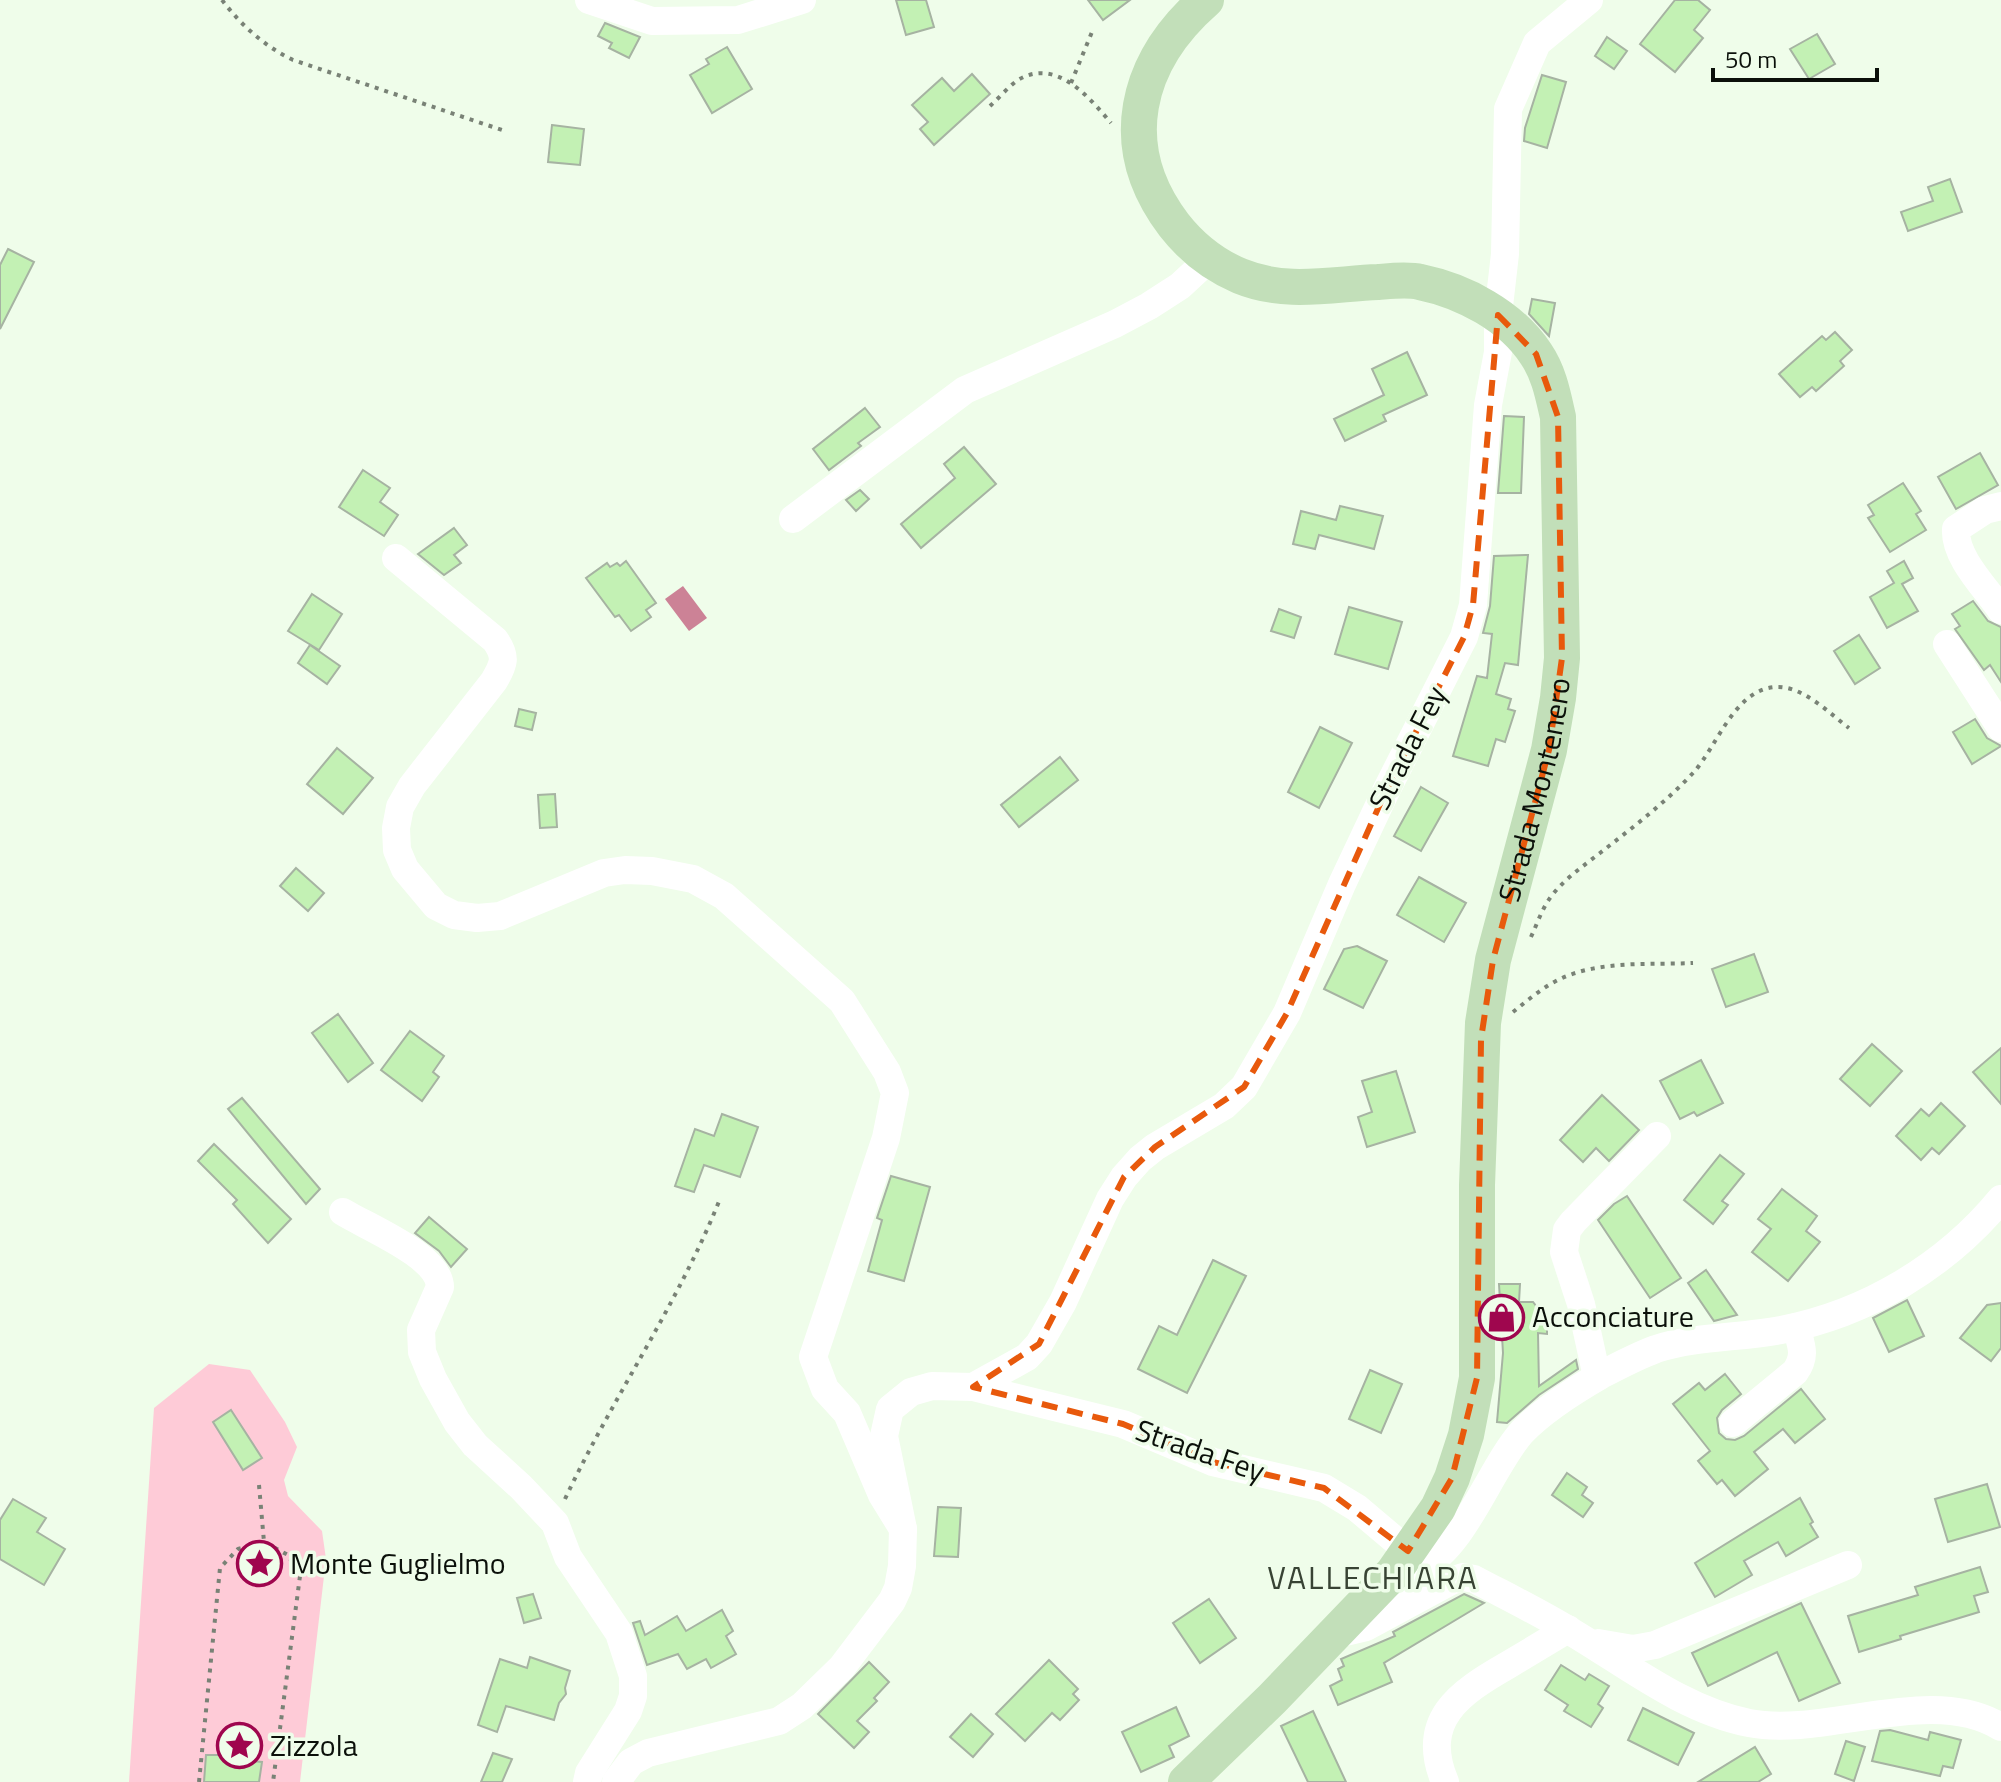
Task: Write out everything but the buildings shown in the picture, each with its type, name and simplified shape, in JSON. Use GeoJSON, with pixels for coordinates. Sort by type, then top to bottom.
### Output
{"type":"FeatureCollection","features":[{"type":"Feature","properties":{"kind":"main road","name":"Strada Montenero"},"geometry":{"type":"LineString","coordinates":[[1186,1782],[1400,1562],[1438,1508],[1452,1478],[1466,1435],[1477,1378],[1481,1039],[1493,960],[1549,750],[1562,658],[1558,417],[1549,379],[1536,354],[1498,315],[1459,294],[1418,281],[1299,289],[1264,284],[1240,276],[1208,260],[1184,237],[1163,210],[1141,159],[1138,132],[1141,105],[1156,62],[1170,35],[1206,0]]}},
{"type":"Feature","properties":{"kind":"street"},"geometry":{"type":"LineString","coordinates":[[589,0],[652,21],[738,20],[802,0]]}},
{"type":"Feature","properties":{"kind":"street","name":"Strada Fey"},"geometry":{"type":"LineString","coordinates":[[973,1387],[1027,1357],[1039,1344],[1110,1199],[1124,1177],[1155,1147],[1224,1106],[1244,1087],[1287,1013],[1342,884],[1464,637],[1473,605],[1488,405],[1498,352],[1498,315],[1505,254],[1508,109],[1537,43],[1589,0]]}},
{"type":"Feature","properties":{"kind":"street"},"geometry":{"type":"LineString","coordinates":[[793,519],[956,395],[1149,306],[1180,286],[1208,260]]}},
{"type":"Feature","properties":{"kind":"street"},"geometry":{"type":"LineString","coordinates":[[2001,506],[1985,510],[1956,529],[1955,539],[1965,559],[2001,610]]}},
{"type":"Feature","properties":{"kind":"street"},"geometry":{"type":"LineString","coordinates":[[396,558],[495,640],[504,653],[504,665],[494,681],[412,786],[400,807],[396,828],[397,850],[405,869],[421,891],[436,906],[454,915],[477,918],[500,916],[604,873],[652,871],[693,879],[724,896],[842,1001],[887,1072],[895,1093],[886,1138],[813,1357],[825,1389],[847,1413],[882,1495],[903,1529]]}},
{"type":"Feature","properties":{"kind":"street"},"geometry":{"type":"LineString","coordinates":[[1947,644],[2001,728]]}},
{"type":"Feature","properties":{"kind":"street"},"geometry":{"type":"LineString","coordinates":[[1597,1377],[1581,1304],[1564,1252],[1567,1230],[1657,1136]]}},
{"type":"Feature","properties":{"kind":"street"},"geometry":{"type":"LineString","coordinates":[[1400,1562],[1419,1569],[1439,1555],[1460,1530],[1524,1430],[1597,1377],[1656,1349],[1685,1342],[1796,1327],[1854,1309],[1890,1291],[1955,1246],[2001,1199]]}},
{"type":"Feature","properties":{"kind":"street"},"geometry":{"type":"LineString","coordinates":[[343,1212],[411,1250],[434,1269],[440,1279],[440,1287],[421,1330],[422,1352],[433,1379],[457,1422],[475,1445],[555,1523],[568,1557],[619,1633],[633,1676],[633,1696],[628,1711],[589,1773],[587,1782]]}},
{"type":"Feature","properties":{"kind":"street"},"geometry":{"type":"LineString","coordinates":[[1733,1423],[1795,1372],[1802,1362],[1804,1354],[1796,1327]]}},
{"type":"Feature","properties":{"kind":"street","name":"Strada Fey"},"geometry":{"type":"LineString","coordinates":[[616,1782],[631,1762],[648,1753],[779,1721],[802,1706],[842,1667],[892,1601],[902,1566],[903,1529],[884,1436],[890,1409],[911,1392],[932,1386],[973,1387],[1123,1424],[1213,1462],[1324,1488],[1357,1508],[1400,1562]]}},
{"type":"Feature","properties":{"kind":"street"},"geometry":{"type":"LineString","coordinates":[[1445,1782],[1437,1755],[1436,1738],[1442,1720],[1455,1700],[1476,1683],[1577,1635],[1633,1649],[1655,1645],[1848,1565]]}},
{"type":"Feature","properties":{"kind":"street"},"geometry":{"type":"LineString","coordinates":[[1332,1635],[1366,1627],[1463,1577],[1474,1579],[1577,1635],[1682,1699],[1748,1723],[1773,1725],[1925,1711],[1986,1718],[2001,1727]]}},
{"type":"Feature","properties":{"kind":"path"},"geometry":{"type":"LineString","coordinates":[[222,0],[240,23],[276,52],[293,60],[502,130]]}},
{"type":"Feature","properties":{"kind":"path"},"geometry":{"type":"LineString","coordinates":[[1071,83],[1092,32]]}},
{"type":"Feature","properties":{"kind":"path"},"geometry":{"type":"LineString","coordinates":[[990,106],[1018,80],[1035,75],[1055,75],[1090,97],[1141,159]]}},
{"type":"Feature","properties":{"kind":"path"},"geometry":{"type":"LineString","coordinates":[[1528,942],[1548,900],[1566,881],[1665,801],[1695,771],[1748,698],[1775,687],[1788,688],[1802,694],[1849,728]]}},
{"type":"Feature","properties":{"kind":"path"},"geometry":{"type":"LineString","coordinates":[[1481,1039],[1533,995],[1560,979],[1585,970],[1693,963]]}},
{"type":"Feature","properties":{"kind":"path"},"geometry":{"type":"LineString","coordinates":[[555,1523],[592,1444],[701,1246],[720,1199]]}},
{"type":"Feature","properties":{"kind":"path"},"geometry":{"type":"LineString","coordinates":[[259,1485],[264,1542]]}},
{"type":"Feature","properties":{"kind":"path"},"geometry":{"type":"LineString","coordinates":[[199,1782],[220,1568],[238,1549],[264,1542],[288,1555],[300,1576],[273,1782]]}},
{"type":"Feature","properties":{"kind":"highlighted area"},"geometry":{"type":"Polygon","coordinates":[[[1498,315],[1536,354],[1558,417],[1562,658],[1549,750],[1493,960],[1481,1039],[1477,1378],[1452,1478],[1408,1551],[1324,1488],[1213,1462],[1123,1424],[973,1387],[1039,1344],[1124,1177],[1155,1147],[1244,1087],[1287,1013],[1384,795],[1464,637],[1473,605],[1498,315]]]}},
{"type":"Feature","properties":{"kind":"shaded area"},"geometry":{"type":"Polygon","coordinates":[[[683,586],[707,618],[689,631],[665,599],[683,586]]]}},
{"type":"Feature","properties":{"kind":"shaded area"},"geometry":{"type":"Polygon","coordinates":[[[209,1364],[250,1370],[285,1422],[297,1447],[284,1480],[288,1496],[322,1531],[326,1559],[300,1782],[129,1782],[154,1408],[209,1364]]]}},
{"type":"Feature","properties":{"kind":"place","name":"Acconciature"},"geometry":{"type":"Point","coordinates":[1501,1317]}},
{"type":"Feature","properties":{"kind":"place","name":"Monte Guglielmo"},"geometry":{"type":"Point","coordinates":[259,1564]}},
{"type":"Feature","properties":{"kind":"place","name":"Zizzola"},"geometry":{"type":"Point","coordinates":[239,1746]}},
{"type":"Feature","properties":{"kind":"district","name":"VALLECHIARA"},"geometry":{"type":"Point","coordinates":[1373,1578]}}]}
